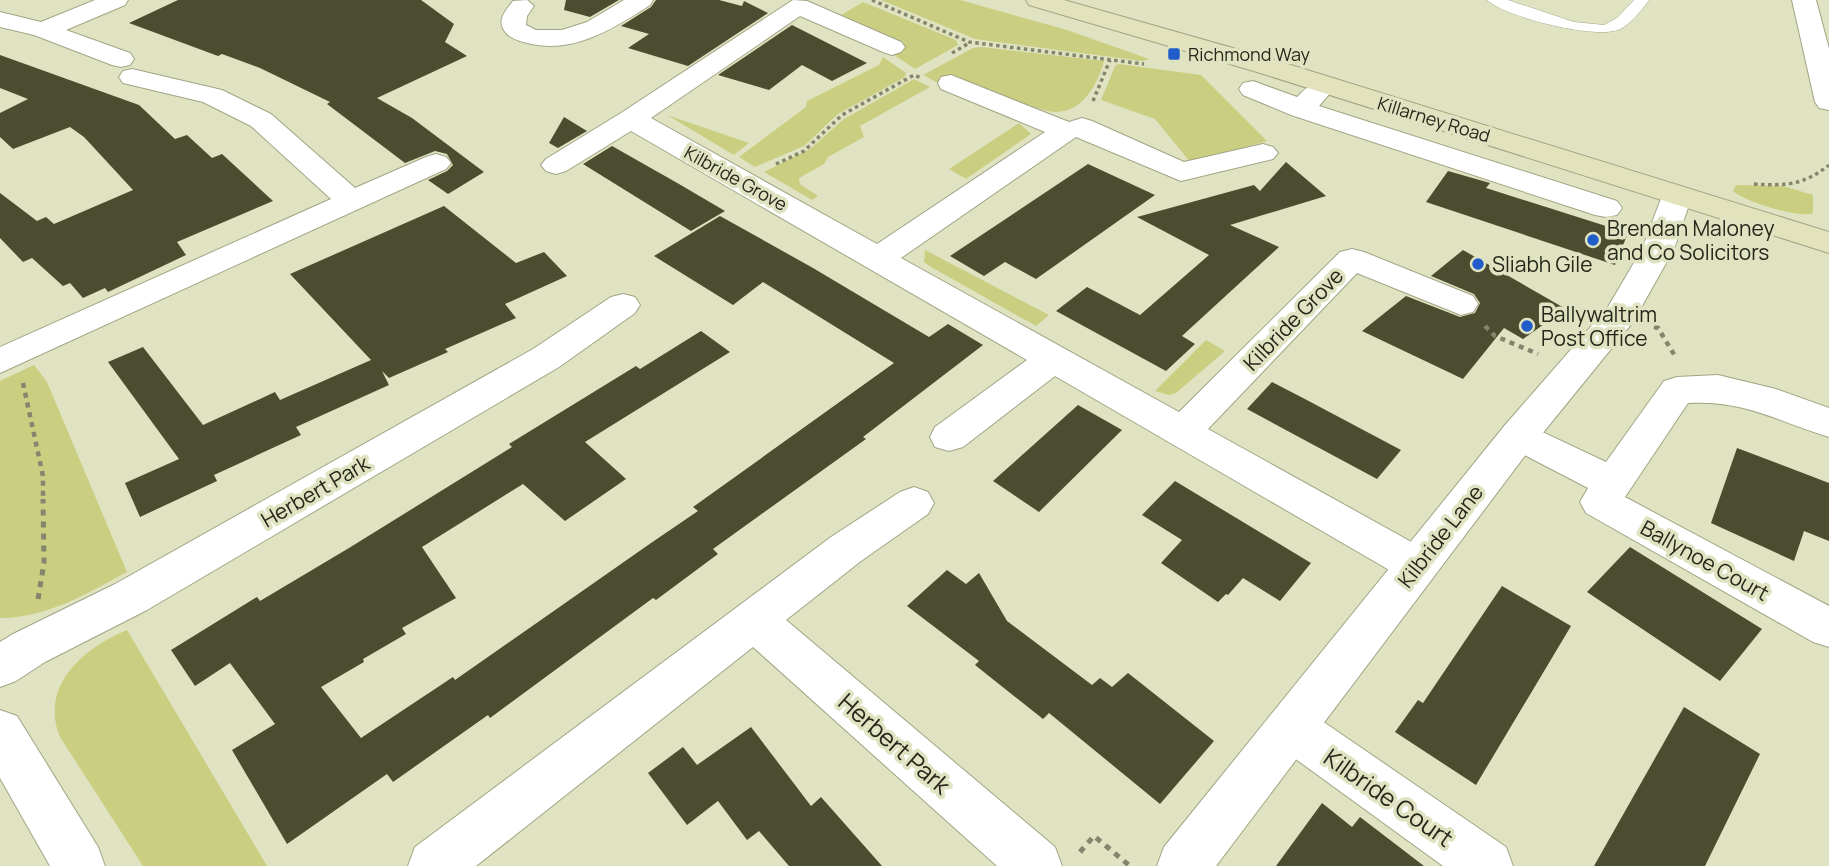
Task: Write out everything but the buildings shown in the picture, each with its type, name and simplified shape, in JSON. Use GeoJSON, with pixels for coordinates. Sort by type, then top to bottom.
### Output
{"type":"FeatureCollection","features":[{"type":"Feature","properties":{"kind":"main road","name":"Killarney Road"},"geometry":{"type":"LineString","coordinates":[[1038,0],[1324,85],[1829,243]]}},
{"type":"Feature","properties":{"kind":"street"},"geometry":{"type":"LineString","coordinates":[[43,30],[116,0]]}},
{"type":"Feature","properties":{"kind":"street"},"geometry":{"type":"LineString","coordinates":[[522,6],[512,22],[514,28],[523,34],[541,38],[562,38],[606,22],[641,0]]}},
{"type":"Feature","properties":{"kind":"street"},"geometry":{"type":"LineString","coordinates":[[1804,0],[1823,54],[1829,103]]}},
{"type":"Feature","properties":{"kind":"street"},"geometry":{"type":"LineString","coordinates":[[556,165],[631,119],[804,3],[892,47]]}},
{"type":"Feature","properties":{"kind":"street"},"geometry":{"type":"LineString","coordinates":[[0,19],[43,30],[127,68],[212,96],[261,120],[351,201]]}},
{"type":"Feature","properties":{"kind":"street"},"geometry":{"type":"LineString","coordinates":[[951,83],[1181,172],[1263,153]]}},
{"type":"Feature","properties":{"kind":"street"},"geometry":{"type":"LineString","coordinates":[[1301,108],[1324,85]]}},
{"type":"Feature","properties":{"kind":"street"},"geometry":{"type":"LineString","coordinates":[[1254,89],[1301,108],[1606,208]]}},
{"type":"Feature","properties":{"kind":"street","name":"Kilbride Grove"},"geometry":{"type":"LineString","coordinates":[[631,119],[1418,566]]}},
{"type":"Feature","properties":{"kind":"street"},"geometry":{"type":"LineString","coordinates":[[879,258],[1074,129]]}},
{"type":"Feature","properties":{"kind":"street"},"geometry":{"type":"LineString","coordinates":[[9,350],[436,163]]}},
{"type":"Feature","properties":{"kind":"street","name":"Kilbride Lane"},"geometry":{"type":"LineString","coordinates":[[1183,866],[1519,435],[1576,370],[1620,314],[1658,249],[1677,196]]}},
{"type":"Feature","properties":{"kind":"street","name":"Kilbride Grove"},"geometry":{"type":"LineString","coordinates":[[1181,433],[1352,259],[1461,304]]}},
{"type":"Feature","properties":{"kind":"street","name":"Herbert Park"},"geometry":{"type":"LineString","coordinates":[[15,658],[131,597],[553,354],[623,305]]}},
{"type":"Feature","properties":{"kind":"street"},"geometry":{"type":"LineString","coordinates":[[949,437],[1052,359]]}},
{"type":"Feature","properties":{"kind":"street"},"geometry":{"type":"LineString","coordinates":[[1519,435],[1613,483],[1677,390],[1718,388],[1763,398],[1829,422]]}},
{"type":"Feature","properties":{"kind":"street","name":"Ballynoe Court"},"geometry":{"type":"LineString","coordinates":[[1613,483],[1600,502],[1829,628]]}},
{"type":"Feature","properties":{"kind":"street"},"geometry":{"type":"LineString","coordinates":[[434,866],[846,549],[914,503]]}},
{"type":"Feature","properties":{"kind":"street","name":"Herbert Park"},"geometry":{"type":"LineString","coordinates":[[754,620],[1057,861]]}},
{"type":"Feature","properties":{"kind":"street","name":"Kilbride Court"},"geometry":{"type":"LineString","coordinates":[[1292,729],[1487,866]]}},
{"type":"Feature","properties":{"kind":"street"},"geometry":{"type":"LineString","coordinates":[[0,732],[79,866]]}},
{"type":"Feature","properties":{"kind":"lane"},"geometry":{"type":"LineString","coordinates":[[1494,0],[1565,23],[1597,30],[1616,26],[1642,0]]}},
{"type":"Feature","properties":{"kind":"path"},"geometry":{"type":"LineString","coordinates":[[872,0],[970,42],[1149,64]]}},
{"type":"Feature","properties":{"kind":"path"},"geometry":{"type":"LineString","coordinates":[[1074,129],[1110,60]]}},
{"type":"Feature","properties":{"kind":"path"},"geometry":{"type":"LineString","coordinates":[[740,180],[804,151],[842,115],[914,75],[936,86],[951,83]]}},
{"type":"Feature","properties":{"kind":"path"},"geometry":{"type":"LineString","coordinates":[[1461,304],[1495,336],[1576,370]]}},
{"type":"Feature","properties":{"kind":"path"},"geometry":{"type":"LineString","coordinates":[[1620,314],[1658,328],[1697,389]]}},
{"type":"Feature","properties":{"kind":"path"},"geometry":{"type":"LineString","coordinates":[[9,350],[23,382],[43,476],[44,563],[15,658]]}},
{"type":"Feature","properties":{"kind":"path"},"geometry":{"type":"LineString","coordinates":[[1057,861],[1094,836],[1130,866]]}},
{"type":"Feature","properties":{"kind":"green space"},"geometry":{"type":"Polygon","coordinates":[[[881,0],[960,0],[1067,30],[1149,59],[1142,61],[975,39],[881,0]]]}},
{"type":"Feature","properties":{"kind":"green space"},"geometry":{"type":"Polygon","coordinates":[[[863,2],[956,40],[958,45],[915,69],[891,53],[904,43],[841,15],[863,2]]]}},
{"type":"Feature","properties":{"kind":"green space"},"geometry":{"type":"Polygon","coordinates":[[[973,48],[1104,61],[1095,84],[1082,102],[1073,108],[1051,112],[1038,108],[1033,111],[955,76],[940,84],[923,75],[973,48]]]}},
{"type":"Feature","properties":{"kind":"green space"},"geometry":{"type":"Polygon","coordinates":[[[883,57],[906,73],[905,77],[838,114],[804,146],[755,167],[739,157],[806,107],[807,101],[879,65],[883,57]]]}},
{"type":"Feature","properties":{"kind":"green space"},"geometry":{"type":"Polygon","coordinates":[[[1119,64],[1201,75],[1267,141],[1191,163],[1155,119],[1101,100],[1115,66],[1119,64]]]}},
{"type":"Feature","properties":{"kind":"green space"},"geometry":{"type":"Polygon","coordinates":[[[914,79],[930,87],[860,126],[864,137],[828,157],[824,164],[799,178],[800,184],[818,196],[812,200],[764,172],[810,149],[844,119],[914,79]]]}},
{"type":"Feature","properties":{"kind":"green space"},"geometry":{"type":"Polygon","coordinates":[[[667,115],[749,143],[734,155],[667,115]]]}},
{"type":"Feature","properties":{"kind":"green space"},"geometry":{"type":"Polygon","coordinates":[[[1019,123],[1031,134],[966,179],[949,169],[1019,123]]]}},
{"type":"Feature","properties":{"kind":"green space"},"geometry":{"type":"Polygon","coordinates":[[[1736,185],[1783,186],[1813,195],[1813,213],[1796,214],[1759,204],[1733,191],[1736,185]]]}},
{"type":"Feature","properties":{"kind":"green space"},"geometry":{"type":"Polygon","coordinates":[[[925,250],[1049,315],[1036,326],[931,267],[924,262],[925,250]]]}},
{"type":"Feature","properties":{"kind":"green space"},"geometry":{"type":"Polygon","coordinates":[[[1206,340],[1225,351],[1176,393],[1169,395],[1155,391],[1206,340]]]}},
{"type":"Feature","properties":{"kind":"green space"},"geometry":{"type":"Polygon","coordinates":[[[34,365],[47,382],[127,572],[51,609],[0,618],[0,381],[34,365]]]}},
{"type":"Feature","properties":{"kind":"green space"},"geometry":{"type":"Polygon","coordinates":[[[127,630],[267,866],[143,866],[60,737],[55,718],[55,701],[60,685],[81,658],[95,647],[127,630]]]}},
{"type":"Feature","properties":{"kind":"place","name":"Richmond Way"},"geometry":{"type":"Point","coordinates":[1174,54]}},
{"type":"Feature","properties":{"kind":"place","name":"Brendan Maloney and Co Solicitors"},"geometry":{"type":"Point","coordinates":[1593,240]}},
{"type":"Feature","properties":{"kind":"place","name":"Sliabh Gile"},"geometry":{"type":"Point","coordinates":[1478,264]}},
{"type":"Feature","properties":{"kind":"place","name":"Ballywaltrim Post Office"},"geometry":{"type":"Point","coordinates":[1527,326]}}]}
